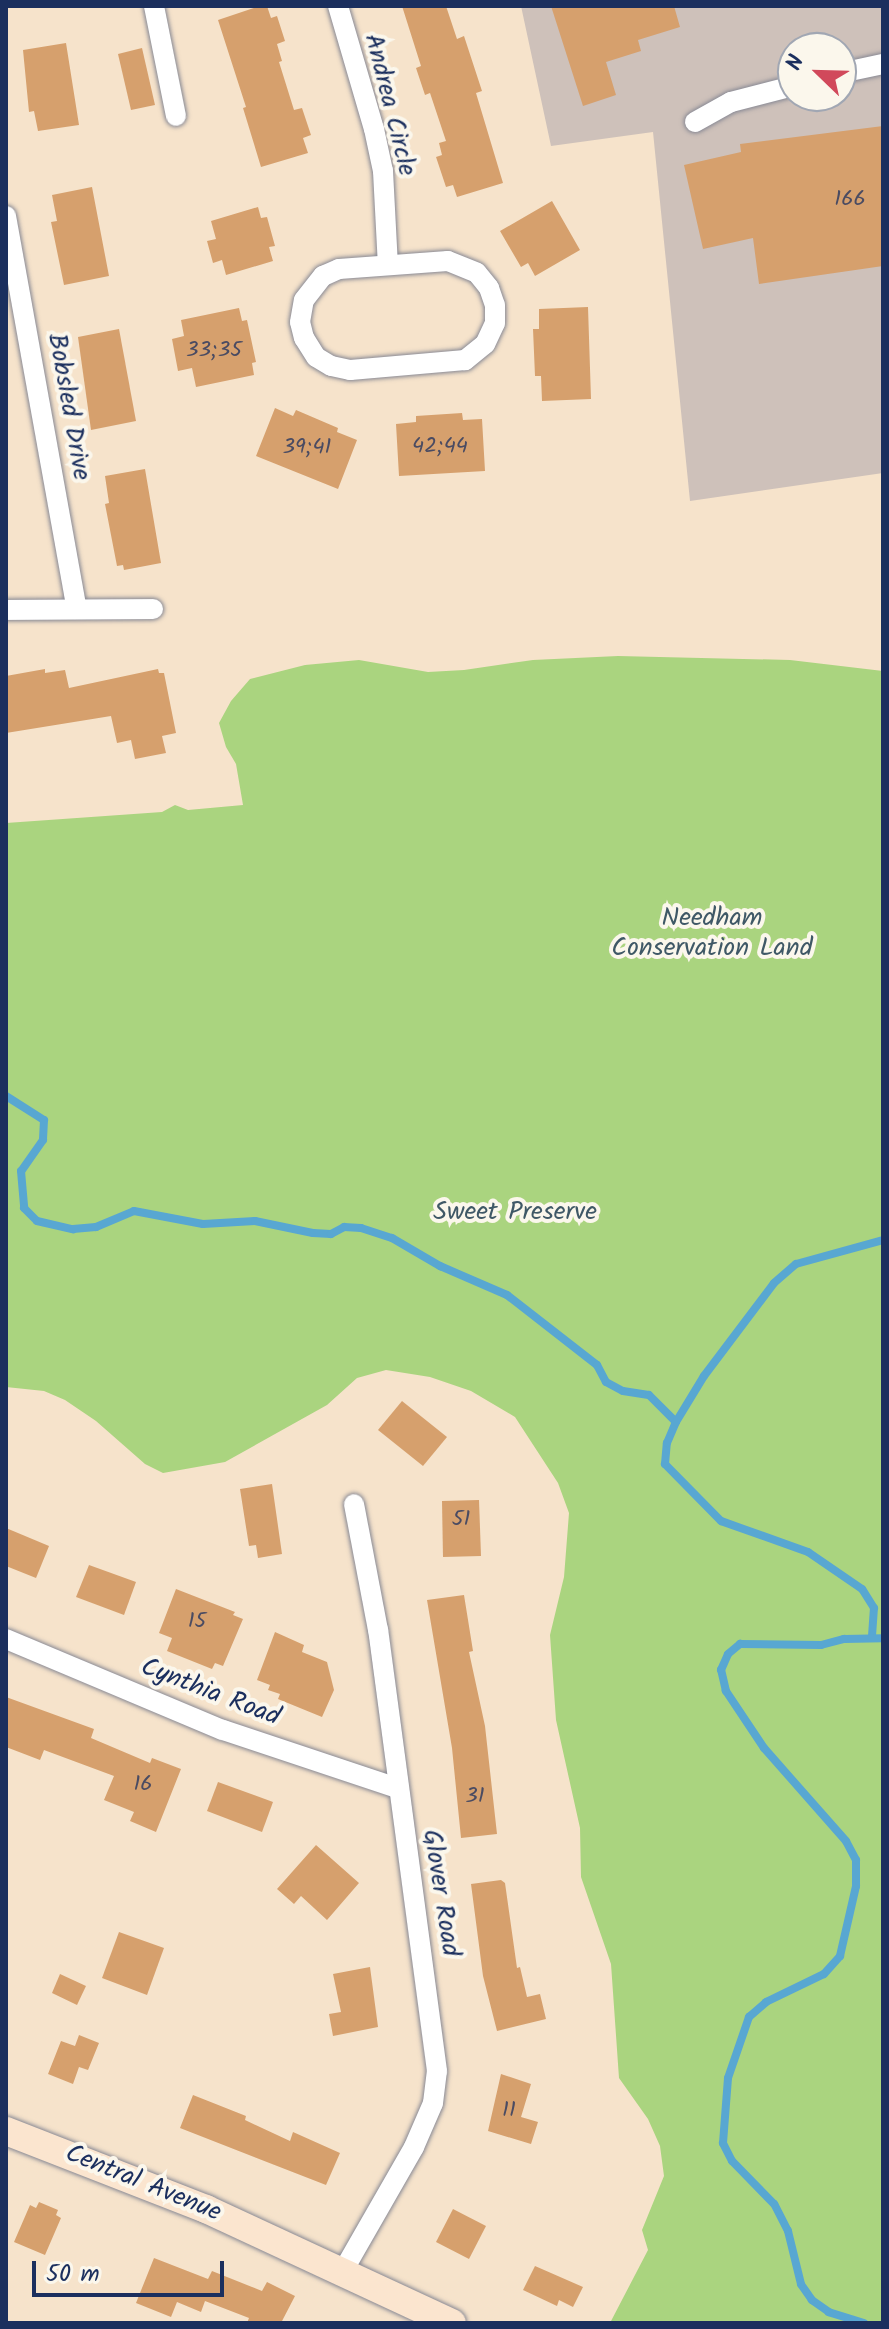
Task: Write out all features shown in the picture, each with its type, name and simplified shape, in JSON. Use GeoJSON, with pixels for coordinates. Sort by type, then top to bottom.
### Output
{"type":"FeatureCollection","features":[{"type":"Feature","properties":{"kind":"main road","name":"Central Avenue"},"geometry":{"type":"LineString","coordinates":[[6,2131],[206,2209],[452,2323]]}},
{"type":"Feature","properties":{"kind":"street"},"geometry":{"type":"LineString","coordinates":[[154,6],[176,116]]}},
{"type":"Feature","properties":{"kind":"street","name":"Andrea Circle"},"geometry":{"type":"LineString","coordinates":[[338,6],[383,171],[388,265]]}},
{"type":"Feature","properties":{"kind":"street"},"geometry":{"type":"LineString","coordinates":[[857,70],[883,64]]}},
{"type":"Feature","properties":{"kind":"street"},"geometry":{"type":"LineString","coordinates":[[695,122],[731,102],[777,90]]}},
{"type":"Feature","properties":{"kind":"street","name":"Bobsled Drive"},"geometry":{"type":"LineString","coordinates":[[6,216],[77,609]]}},
{"type":"Feature","properties":{"kind":"street"},"geometry":{"type":"LineString","coordinates":[[448,261],[477,273],[489,288],[495,305],[495,323],[485,344],[465,360],[446,364],[350,370],[331,366],[316,357],[304,338],[300,322],[304,300],[311,287],[323,276],[339,269],[388,265],[448,261]]}},
{"type":"Feature","properties":{"kind":"street"},"geometry":{"type":"LineString","coordinates":[[6,610],[153,609]]}},
{"type":"Feature","properties":{"kind":"street","name":"Glover Road"},"geometry":{"type":"LineString","coordinates":[[343,2271],[414,2147],[433,2103],[437,2071],[378,1630],[354,1504]]}},
{"type":"Feature","properties":{"kind":"street","name":"Cynthia Road"},"geometry":{"type":"LineString","coordinates":[[6,1639],[223,1730],[397,1788]]}},
{"type":"Feature","properties":{"kind":"shaded area"},"geometry":{"type":"Polygon","coordinates":[[[521,6],[883,6],[883,473],[690,501],[653,132],[551,146],[521,6]]]}},
{"type":"Feature","properties":{"kind":"green space"},"geometry":{"type":"Polygon","coordinates":[[[618,656],[790,660],[883,671],[883,2323],[610,2323],[648,2250],[642,2230],[664,2176],[660,2146],[648,2119],[619,2078],[611,1964],[581,1877],[580,1828],[556,1720],[550,1635],[564,1577],[569,1513],[558,1483],[515,1417],[471,1391],[430,1377],[386,1370],[357,1378],[327,1405],[225,1462],[163,1473],[145,1464],[96,1421],[65,1400],[44,1391],[6,1387],[6,823],[162,812],[175,805],[188,810],[243,805],[236,764],[226,747],[219,723],[231,701],[250,679],[305,665],[359,660],[428,672],[533,660],[618,656]]]}},
{"type":"Feature","properties":{"kind":"building"},"geometry":{"type":"Polygon","coordinates":[[[267,6],[271,18],[277,16],[285,41],[277,44],[282,61],[279,62],[294,110],[302,108],[311,135],[303,138],[308,153],[261,167],[243,108],[246,107],[218,20],[267,6]]]}},
{"type":"Feature","properties":{"kind":"building"},"geometry":{"type":"Polygon","coordinates":[[[402,6],[446,6],[457,39],[464,36],[482,91],[476,93],[503,183],[457,197],[453,185],[446,187],[436,157],[442,155],[439,143],[446,141],[430,93],[425,95],[416,68],[421,66],[402,6]]]}},
{"type":"Feature","properties":{"kind":"building"},"geometry":{"type":"Polygon","coordinates":[[[551,6],[674,6],[680,27],[638,40],[641,51],[606,62],[616,95],[583,106],[551,6]]]}},
{"type":"Feature","properties":{"kind":"building"},"geometry":{"type":"Polygon","coordinates":[[[66,43],[79,125],[38,131],[34,111],[29,112],[23,50],[66,43]]]}},
{"type":"Feature","properties":{"kind":"building"},"geometry":{"type":"Polygon","coordinates":[[[142,48],[155,105],[131,110],[118,54],[142,48]]]}},
{"type":"Feature","properties":{"kind":"building"},"geometry":{"type":"Polygon","coordinates":[[[883,126],[883,266],[759,284],[753,238],[703,249],[684,165],[741,152],[740,144],[883,126]]]}},
{"type":"Feature","properties":{"kind":"building"},"geometry":{"type":"Polygon","coordinates":[[[92,187],[109,276],[64,285],[51,222],[57,221],[52,195],[92,187]]]}},
{"type":"Feature","properties":{"kind":"building"},"geometry":{"type":"Polygon","coordinates":[[[552,201],[580,250],[535,276],[528,263],[521,267],[500,231],[552,201]]]}},
{"type":"Feature","properties":{"kind":"building"},"geometry":{"type":"Polygon","coordinates":[[[258,207],[261,218],[267,217],[275,246],[269,247],[273,261],[226,275],[222,260],[213,263],[207,241],[216,239],[211,221],[258,207]]]}},
{"type":"Feature","properties":{"kind":"building"},"geometry":{"type":"Polygon","coordinates":[[[588,307],[591,399],[542,401],[541,376],[535,376],[533,329],[539,329],[539,309],[588,307]]]}},
{"type":"Feature","properties":{"kind":"building"},"geometry":{"type":"Polygon","coordinates":[[[239,308],[242,321],[247,320],[256,362],[252,363],[254,375],[196,387],[192,368],[178,371],[172,339],[184,336],[181,320],[239,308]]]}},
{"type":"Feature","properties":{"kind":"building"},"geometry":{"type":"Polygon","coordinates":[[[119,329],[136,421],[91,430],[78,337],[119,329]]]}},
{"type":"Feature","properties":{"kind":"building"},"geometry":{"type":"Polygon","coordinates":[[[275,408],[293,416],[296,410],[357,440],[338,489],[256,456],[275,408]]]}},
{"type":"Feature","properties":{"kind":"building"},"geometry":{"type":"Polygon","coordinates":[[[462,413],[463,420],[482,419],[485,471],[399,476],[396,424],[416,422],[416,416],[462,413]]]}},
{"type":"Feature","properties":{"kind":"building"},"geometry":{"type":"Polygon","coordinates":[[[145,469],[161,563],[124,570],[123,565],[117,566],[105,504],[109,503],[105,476],[145,469]]]}},
{"type":"Feature","properties":{"kind":"building"},"geometry":{"type":"Polygon","coordinates":[[[45,669],[45,673],[65,670],[69,688],[158,669],[159,673],[164,673],[176,733],[162,736],[166,753],[135,759],[131,740],[117,743],[111,716],[6,733],[6,676],[45,669]]]}},
{"type":"Feature","properties":{"kind":"building"},"geometry":{"type":"Polygon","coordinates":[[[402,1401],[447,1437],[423,1466],[378,1430],[402,1401]]]}},
{"type":"Feature","properties":{"kind":"building"},"geometry":{"type":"Polygon","coordinates":[[[272,1484],[282,1554],[258,1558],[256,1545],[249,1546],[240,1489],[272,1484]]]}},
{"type":"Feature","properties":{"kind":"building"},"geometry":{"type":"Polygon","coordinates":[[[479,1500],[481,1556],[443,1557],[442,1501],[479,1500]]]}},
{"type":"Feature","properties":{"kind":"building"},"geometry":{"type":"Polygon","coordinates":[[[6,1528],[49,1546],[36,1578],[6,1566],[6,1528]]]}},
{"type":"Feature","properties":{"kind":"building"},"geometry":{"type":"Polygon","coordinates":[[[89,1565],[136,1582],[124,1615],[76,1597],[89,1565]]]}},
{"type":"Feature","properties":{"kind":"building"},"geometry":{"type":"Polygon","coordinates":[[[176,1589],[235,1612],[233,1615],[243,1619],[223,1666],[215,1663],[212,1669],[167,1651],[172,1638],[159,1633],[176,1589]]]}},
{"type":"Feature","properties":{"kind":"building"},"geometry":{"type":"Polygon","coordinates":[[[464,1595],[473,1651],[469,1652],[485,1726],[497,1834],[461,1838],[452,1748],[427,1600],[464,1595]]]}},
{"type":"Feature","properties":{"kind":"building"},"geometry":{"type":"Polygon","coordinates":[[[275,1632],[304,1645],[302,1652],[327,1662],[334,1690],[322,1717],[278,1699],[280,1694],[268,1690],[270,1685],[257,1680],[275,1632]]]}},
{"type":"Feature","properties":{"kind":"building"},"geometry":{"type":"Polygon","coordinates":[[[6,1697],[94,1729],[91,1738],[150,1763],[152,1758],[181,1769],[156,1832],[130,1821],[134,1812],[104,1800],[114,1776],[44,1750],[40,1760],[6,1747],[6,1697]]]}},
{"type":"Feature","properties":{"kind":"building"},"geometry":{"type":"Polygon","coordinates":[[[218,1782],[273,1802],[262,1832],[207,1811],[218,1782]]]}},
{"type":"Feature","properties":{"kind":"building"},"geometry":{"type":"Polygon","coordinates":[[[316,1845],[359,1883],[327,1920],[301,1896],[294,1904],[277,1889],[316,1845]]]}},
{"type":"Feature","properties":{"kind":"building"},"geometry":{"type":"Polygon","coordinates":[[[501,1880],[505,1883],[517,1968],[520,1967],[527,1997],[540,1994],[546,2019],[497,2031],[483,1976],[471,1884],[501,1880]]]}},
{"type":"Feature","properties":{"kind":"building"},"geometry":{"type":"Polygon","coordinates":[[[119,1932],[164,1948],[147,1995],[102,1978],[119,1932]]]}},
{"type":"Feature","properties":{"kind":"building"},"geometry":{"type":"Polygon","coordinates":[[[370,1967],[378,2027],[333,2036],[329,2014],[341,2012],[333,1974],[370,1967]]]}},
{"type":"Feature","properties":{"kind":"building"},"geometry":{"type":"Polygon","coordinates":[[[60,1974],[86,1986],[77,2005],[52,1993],[60,1974]]]}},
{"type":"Feature","properties":{"kind":"building"},"geometry":{"type":"Polygon","coordinates":[[[79,2035],[99,2043],[88,2070],[79,2067],[73,2084],[48,2074],[61,2041],[75,2046],[79,2035]]]}},
{"type":"Feature","properties":{"kind":"building"},"geometry":{"type":"Polygon","coordinates":[[[501,2074],[531,2084],[521,2117],[538,2122],[531,2144],[488,2131],[501,2074]]]}},
{"type":"Feature","properties":{"kind":"building"},"geometry":{"type":"Polygon","coordinates":[[[193,2095],[246,2116],[245,2120],[290,2141],[293,2132],[340,2153],[326,2185],[180,2128],[193,2095]]]}},
{"type":"Feature","properties":{"kind":"building"},"geometry":{"type":"Polygon","coordinates":[[[39,2202],[58,2210],[56,2215],[61,2218],[45,2255],[14,2242],[30,2205],[36,2208],[39,2202]]]}},
{"type":"Feature","properties":{"kind":"building"},"geometry":{"type":"Polygon","coordinates":[[[453,2209],[486,2226],[469,2259],[436,2242],[453,2209]]]}},
{"type":"Feature","properties":{"kind":"building"},"geometry":{"type":"Polygon","coordinates":[[[154,2258],[208,2279],[212,2271],[262,2291],[267,2282],[295,2296],[281,2323],[247,2323],[249,2318],[205,2301],[201,2312],[177,2302],[171,2317],[136,2303],[154,2258]]]}},
{"type":"Feature","properties":{"kind":"building"},"geometry":{"type":"Polygon","coordinates":[[[535,2266],[583,2287],[573,2307],[559,2300],[557,2306],[523,2290],[535,2266]]]}},
{"type":"Feature","properties":{"kind":"waterway"},"geometry":{"type":"LineString","coordinates":[[6,1096],[44,1120],[43,1140],[21,1171],[24,1208],[37,1221],[73,1229],[96,1227],[134,1211],[203,1224],[255,1221],[313,1233],[331,1234],[344,1227],[361,1228],[392,1238],[440,1266],[507,1295],[597,1365],[606,1382],[623,1391],[649,1395],[676,1422]]}},
{"type":"Feature","properties":{"kind":"waterway"},"geometry":{"type":"LineString","coordinates":[[872,1636],[874,1608],[862,1589],[808,1552],[721,1521],[665,1464],[667,1443],[676,1422],[704,1376],[774,1283],[796,1264],[883,1240]]}},
{"type":"Feature","properties":{"kind":"waterway"},"geometry":{"type":"LineString","coordinates":[[864,2323],[829,2312],[812,2300],[801,2284],[788,2231],[774,2204],[732,2161],[723,2143],[728,2078],[749,2017],[766,2002],[824,1974],[840,1956],[856,1886],[856,1860],[846,1841],[764,1748],[726,1691],[721,1670],[728,1654],[740,1644],[821,1645],[844,1639],[883,1638]]}},
{"type":"Feature","properties":{"kind":"park label","name":"Needham Conservation Land"},"geometry":{"type":"Point","coordinates":[712,934]}},
{"type":"Feature","properties":{"kind":"park label","name":"Sweet Preserve"},"geometry":{"type":"Point","coordinates":[515,1213]}}]}
